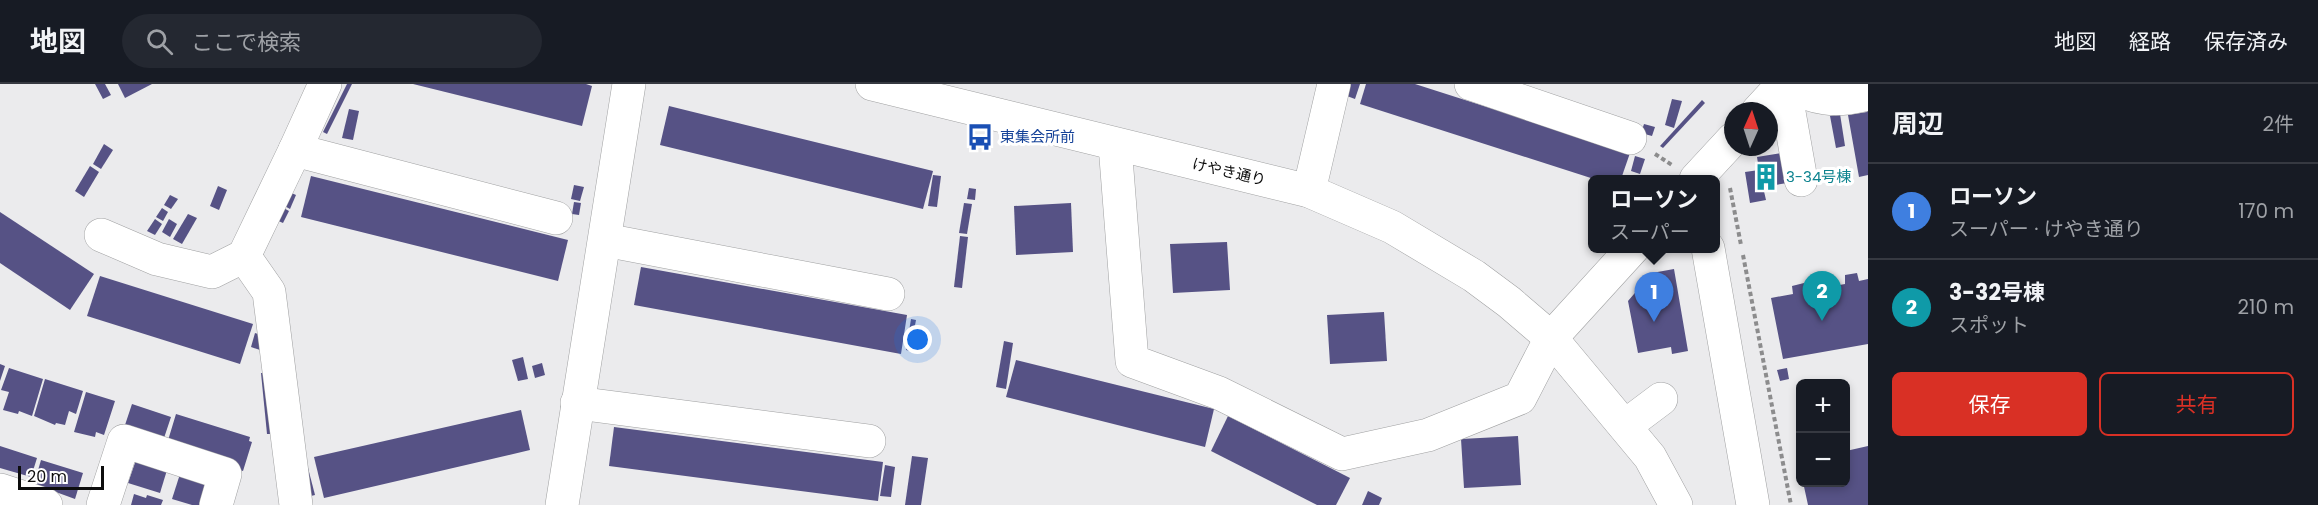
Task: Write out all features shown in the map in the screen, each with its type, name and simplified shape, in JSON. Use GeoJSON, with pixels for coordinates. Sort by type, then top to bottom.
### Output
{"type":"FeatureCollection","features":[{"type":"Feature","properties":{"kind":"street"},"geometry":{"type":"LineString","coordinates":[[101,235],[158,259],[212,272],[244,256],[296,150],[325,84]]}},
{"type":"Feature","properties":{"kind":"street"},"geometry":{"type":"LineString","coordinates":[[562,505],[628,84]]}},
{"type":"Feature","properties":{"kind":"street","name":"けやき通り"},"geometry":{"type":"LineString","coordinates":[[872,84],[1309,191],[1392,227],[1454,264],[1509,302],[1551,338],[1650,457],[1676,505]]}},
{"type":"Feature","properties":{"kind":"street"},"geometry":{"type":"LineString","coordinates":[[1309,191],[1334,84]]}},
{"type":"Feature","properties":{"kind":"street"},"geometry":{"type":"LineString","coordinates":[[1471,84],[1630,138]]}},
{"type":"Feature","properties":{"kind":"street"},"geometry":{"type":"LineString","coordinates":[[1784,84],[1808,96],[1834,100],[1868,94]]}},
{"type":"Feature","properties":{"kind":"street"},"geometry":{"type":"LineString","coordinates":[[1767,102],[1784,84]]}},
{"type":"Feature","properties":{"kind":"street"},"geometry":{"type":"LineString","coordinates":[[1784,84],[1801,180]]}},
{"type":"Feature","properties":{"kind":"street"},"geometry":{"type":"LineString","coordinates":[[1115,145],[1132,361],[1219,393],[1342,454],[1428,435],[1520,398],[1551,338],[1628,253]]}},
{"type":"Feature","properties":{"kind":"street"},"geometry":{"type":"LineString","coordinates":[[1685,174],[1724,147]]}},
{"type":"Feature","properties":{"kind":"street"},"geometry":{"type":"LineString","coordinates":[[296,150],[556,218]]}},
{"type":"Feature","properties":{"kind":"street"},"geometry":{"type":"LineString","coordinates":[[605,240],[888,294]]}},
{"type":"Feature","properties":{"kind":"street"},"geometry":{"type":"LineString","coordinates":[[1709,253],[1753,505]]}},
{"type":"Feature","properties":{"kind":"street"},"geometry":{"type":"LineString","coordinates":[[244,256],[269,292],[296,505]]}},
{"type":"Feature","properties":{"kind":"street"},"geometry":{"type":"LineString","coordinates":[[1625,426],[1661,399]]}},
{"type":"Feature","properties":{"kind":"street"},"geometry":{"type":"LineString","coordinates":[[577,403],[869,441]]}},
{"type":"Feature","properties":{"kind":"street"},"geometry":{"type":"LineString","coordinates":[[103,505],[124,441],[225,474],[216,505]]}},
{"type":"Feature","properties":{"kind":"street"},"geometry":{"type":"LineString","coordinates":[[0,490],[46,505]]}},
{"type":"Feature","properties":{"kind":"path"},"geometry":{"type":"LineString","coordinates":[[1630,138],[1685,174]]}},
{"type":"Feature","properties":{"kind":"path"},"geometry":{"type":"LineString","coordinates":[[1730,156],[1791,505]]}},
{"type":"Feature","properties":{"kind":"building"},"geometry":{"type":"Polygon","coordinates":[[[95,84],[105,84],[111,95],[103,99],[95,84]]]}},
{"type":"Feature","properties":{"kind":"building"},"geometry":{"type":"Polygon","coordinates":[[[118,84],[152,84],[125,98],[118,84]]]}},
{"type":"Feature","properties":{"kind":"building"},"geometry":{"type":"Polygon","coordinates":[[[347,84],[352,84],[327,134],[323,132],[347,84]]]}},
{"type":"Feature","properties":{"kind":"building"},"geometry":{"type":"Polygon","coordinates":[[[413,84],[586,84],[592,86],[582,126],[413,84]]]}},
{"type":"Feature","properties":{"kind":"building"},"geometry":{"type":"Polygon","coordinates":[[[1351,84],[1360,84],[1355,99],[1347,96],[1351,84]]]}},
{"type":"Feature","properties":{"kind":"building"},"geometry":{"type":"Polygon","coordinates":[[[1366,84],[1415,84],[1630,153],[1622,175],[1588,175],[1588,177],[1360,104],[1366,84]]]}},
{"type":"Feature","properties":{"kind":"building"},"geometry":{"type":"Polygon","coordinates":[[[1672,99],[1682,101],[1674,128],[1665,125],[1672,99]]]}},
{"type":"Feature","properties":{"kind":"building"},"geometry":{"type":"Polygon","coordinates":[[[1702,100],[1705,103],[1663,148],[1660,146],[1702,100]]]}},
{"type":"Feature","properties":{"kind":"building"},"geometry":{"type":"Polygon","coordinates":[[[1865,105],[1868,105],[1868,175],[1859,177],[1848,115],[1867,112],[1865,105]]]}},
{"type":"Feature","properties":{"kind":"building"},"geometry":{"type":"Polygon","coordinates":[[[669,106],[933,171],[923,209],[660,145],[669,106]]]}},
{"type":"Feature","properties":{"kind":"building"},"geometry":{"type":"Polygon","coordinates":[[[349,109],[359,111],[353,140],[342,138],[349,109]]]}},
{"type":"Feature","properties":{"kind":"building"},"geometry":{"type":"Polygon","coordinates":[[[1840,114],[1845,146],[1836,148],[1830,116],[1840,114]]]}},
{"type":"Feature","properties":{"kind":"building"},"geometry":{"type":"Polygon","coordinates":[[[1644,124],[1655,127],[1652,136],[1641,133],[1644,124]]]}},
{"type":"Feature","properties":{"kind":"building"},"geometry":{"type":"Polygon","coordinates":[[[104,144],[113,150],[101,169],[93,164],[104,144]]]}},
{"type":"Feature","properties":{"kind":"building","name":"3-34号棟"},"geometry":{"type":"Polygon","coordinates":[[[1781,153],[1787,183],[1763,187],[1766,200],[1750,203],[1745,172],[1759,170],[1757,157],[1778,156],[1781,153]]]}},
{"type":"Feature","properties":{"kind":"building"},"geometry":{"type":"Polygon","coordinates":[[[1635,156],[1645,159],[1640,174],[1631,171],[1635,156]]]}},
{"type":"Feature","properties":{"kind":"building"},"geometry":{"type":"Polygon","coordinates":[[[90,166],[99,172],[84,197],[75,191],[90,166]]]}},
{"type":"Feature","properties":{"kind":"building"},"geometry":{"type":"Polygon","coordinates":[[[933,175],[941,176],[937,207],[928,206],[933,175]]]}},
{"type":"Feature","properties":{"kind":"building"},"geometry":{"type":"Polygon","coordinates":[[[311,176],[568,240],[558,281],[301,217],[311,176]]]}},
{"type":"Feature","properties":{"kind":"building"},"geometry":{"type":"Polygon","coordinates":[[[574,185],[584,187],[580,201],[571,199],[574,185]]]}},
{"type":"Feature","properties":{"kind":"building"},"geometry":{"type":"Polygon","coordinates":[[[218,186],[227,190],[219,210],[210,206],[218,186]]]}},
{"type":"Feature","properties":{"kind":"building"},"geometry":{"type":"Polygon","coordinates":[[[969,188],[976,189],[975,200],[967,199],[969,188]]]}},
{"type":"Feature","properties":{"kind":"building"},"geometry":{"type":"Polygon","coordinates":[[[287,191],[296,195],[290,209],[281,204],[287,191]]]}},
{"type":"Feature","properties":{"kind":"building"},"geometry":{"type":"Polygon","coordinates":[[[170,195],[178,199],[171,209],[164,205],[170,195]]]}},
{"type":"Feature","properties":{"kind":"building"},"geometry":{"type":"Polygon","coordinates":[[[574,202],[581,203],[579,215],[572,214],[574,202]]]}},
{"type":"Feature","properties":{"kind":"building"},"geometry":{"type":"Polygon","coordinates":[[[964,203],[972,204],[967,234],[959,233],[964,203]]]}},
{"type":"Feature","properties":{"kind":"building"},"geometry":{"type":"Polygon","coordinates":[[[1071,203],[1073,252],[1016,255],[1014,206],[1071,203]]]}},
{"type":"Feature","properties":{"kind":"building"},"geometry":{"type":"Polygon","coordinates":[[[280,206],[289,211],[283,223],[274,219],[280,206]]]}},
{"type":"Feature","properties":{"kind":"building"},"geometry":{"type":"Polygon","coordinates":[[[162,208],[168,212],[163,221],[156,217],[162,208]]]}},
{"type":"Feature","properties":{"kind":"building"},"geometry":{"type":"Polygon","coordinates":[[[0,212],[94,274],[70,310],[0,263],[0,212]]]}},
{"type":"Feature","properties":{"kind":"building"},"geometry":{"type":"Polygon","coordinates":[[[188,214],[197,218],[182,244],[173,239],[188,214]]]}},
{"type":"Feature","properties":{"kind":"building"},"geometry":{"type":"Polygon","coordinates":[[[155,219],[162,224],[155,235],[147,231],[155,219]]]}},
{"type":"Feature","properties":{"kind":"building"},"geometry":{"type":"Polygon","coordinates":[[[169,219],[177,224],[170,237],[162,232],[169,219]]]}},
{"type":"Feature","properties":{"kind":"building"},"geometry":{"type":"Polygon","coordinates":[[[960,236],[968,237],[962,288],[954,287],[960,236]]]}},
{"type":"Feature","properties":{"kind":"building"},"geometry":{"type":"Polygon","coordinates":[[[1227,242],[1230,290],[1173,293],[1170,244],[1227,242]]]}},
{"type":"Feature","properties":{"kind":"building"},"geometry":{"type":"Polygon","coordinates":[[[641,267],[907,315],[901,354],[634,305],[641,267]]]}},
{"type":"Feature","properties":{"kind":"building"},"geometry":{"type":"Polygon","coordinates":[[[1674,269],[1688,351],[1672,354],[1671,347],[1638,353],[1628,301],[1652,273],[1674,269]]]}},
{"type":"Feature","properties":{"kind":"building"},"geometry":{"type":"Polygon","coordinates":[[[1857,273],[1859,281],[1868,279],[1868,344],[1783,359],[1771,298],[1793,294],[1792,286],[1804,283],[1807,291],[1845,284],[1845,275],[1857,273]]]}},
{"type":"Feature","properties":{"kind":"building"},"geometry":{"type":"Polygon","coordinates":[[[100,276],[253,324],[240,364],[87,316],[100,276]]]}},
{"type":"Feature","properties":{"kind":"building"},"geometry":{"type":"Polygon","coordinates":[[[1384,312],[1387,361],[1330,364],[1327,315],[1384,312]]]}},
{"type":"Feature","properties":{"kind":"building"},"geometry":{"type":"Polygon","coordinates":[[[911,319],[916,320],[910,351],[906,350],[911,319]]]}},
{"type":"Feature","properties":{"kind":"building"},"geometry":{"type":"Polygon","coordinates":[[[255,333],[264,336],[260,350],[251,347],[255,333]]]}},
{"type":"Feature","properties":{"kind":"building"},"geometry":{"type":"Polygon","coordinates":[[[1004,341],[1013,343],[1006,389],[996,387],[1004,341]]]}},
{"type":"Feature","properties":{"kind":"building"},"geometry":{"type":"Polygon","coordinates":[[[523,357],[528,379],[518,381],[512,360],[523,357]]]}},
{"type":"Feature","properties":{"kind":"building"},"geometry":{"type":"Polygon","coordinates":[[[1016,360],[1214,409],[1205,447],[1006,397],[1016,360]]]}},
{"type":"Feature","properties":{"kind":"building"},"geometry":{"type":"Polygon","coordinates":[[[542,363],[545,375],[535,378],[532,366],[542,363]]]}},
{"type":"Feature","properties":{"kind":"building"},"geometry":{"type":"Polygon","coordinates":[[[0,364],[5,366],[0,381],[0,364]]]}},
{"type":"Feature","properties":{"kind":"building"},"geometry":{"type":"Polygon","coordinates":[[[9,368],[43,379],[32,416],[19,411],[18,414],[3,410],[9,392],[1,390],[9,368]]]}},
{"type":"Feature","properties":{"kind":"building"},"geometry":{"type":"Polygon","coordinates":[[[1787,368],[1789,379],[1780,381],[1777,370],[1787,368]]]}},
{"type":"Feature","properties":{"kind":"building"},"geometry":{"type":"Polygon","coordinates":[[[261,373],[266,373],[272,434],[267,434],[261,373]]]}},
{"type":"Feature","properties":{"kind":"building"},"geometry":{"type":"Polygon","coordinates":[[[45,379],[83,391],[76,414],[69,411],[65,425],[56,423],[55,425],[34,416],[45,379]]]}},
{"type":"Feature","properties":{"kind":"building"},"geometry":{"type":"Polygon","coordinates":[[[86,392],[115,401],[104,435],[96,432],[95,437],[74,432],[86,392]]]}},
{"type":"Feature","properties":{"kind":"building"},"geometry":{"type":"Polygon","coordinates":[[[132,404],[171,417],[162,444],[123,431],[132,404]]]}},
{"type":"Feature","properties":{"kind":"building"},"geometry":{"type":"Polygon","coordinates":[[[521,410],[530,450],[324,498],[314,457],[521,410]]]}},
{"type":"Feature","properties":{"kind":"building"},"geometry":{"type":"Polygon","coordinates":[[[176,414],[250,437],[249,441],[252,442],[243,471],[166,447],[176,414]]]}},
{"type":"Feature","properties":{"kind":"building"},"geometry":{"type":"Polygon","coordinates":[[[1228,416],[1350,478],[1336,505],[1317,505],[1211,451],[1228,416]]]}},
{"type":"Feature","properties":{"kind":"building"},"geometry":{"type":"Polygon","coordinates":[[[614,427],[883,462],[878,501],[609,466],[614,427]]]}},
{"type":"Feature","properties":{"kind":"building"},"geometry":{"type":"Polygon","coordinates":[[[1518,436],[1521,485],[1464,488],[1461,439],[1518,436]]]}},
{"type":"Feature","properties":{"kind":"building"},"geometry":{"type":"Polygon","coordinates":[[[0,446],[37,458],[31,477],[0,468],[0,446]]]}},
{"type":"Feature","properties":{"kind":"building"},"geometry":{"type":"Polygon","coordinates":[[[1868,446],[1868,505],[1808,505],[1804,487],[1850,487],[1850,450],[1868,446]]]}},
{"type":"Feature","properties":{"kind":"building"},"geometry":{"type":"Polygon","coordinates":[[[912,456],[928,458],[921,505],[905,505],[912,456]]]}},
{"type":"Feature","properties":{"kind":"building"},"geometry":{"type":"Polygon","coordinates":[[[41,460],[83,473],[75,499],[34,484],[41,460]]]}},
{"type":"Feature","properties":{"kind":"building"},"geometry":{"type":"Polygon","coordinates":[[[136,460],[167,470],[160,493],[128,483],[136,460]]]}},
{"type":"Feature","properties":{"kind":"building"},"geometry":{"type":"Polygon","coordinates":[[[885,465],[895,467],[891,497],[880,496],[885,465]]]}},
{"type":"Feature","properties":{"kind":"building"},"geometry":{"type":"Polygon","coordinates":[[[308,468],[315,495],[307,497],[300,470],[308,468]]]}},
{"type":"Feature","properties":{"kind":"building"},"geometry":{"type":"Polygon","coordinates":[[[180,474],[212,484],[209,505],[192,505],[172,499],[180,474]]]}},
{"type":"Feature","properties":{"kind":"building"},"geometry":{"type":"Polygon","coordinates":[[[1368,491],[1382,498],[1379,505],[1362,505],[1368,491]]]}},
{"type":"Feature","properties":{"kind":"building"},"geometry":{"type":"Polygon","coordinates":[[[134,494],[163,500],[161,505],[131,505],[134,494]]]}},
{"type":"Feature","properties":{"kind":"place","name":"東集会所前"},"geometry":{"type":"Point","coordinates":[980,137]}},
{"type":"Feature","properties":{"kind":"place","name":"3-34号棟"},"geometry":{"type":"Point","coordinates":[1766,177]}},
{"type":"Feature","properties":{"kind":"place","name":"3-32号棟"},"geometry":{"type":"Point","coordinates":[1822,321]}},
{"type":"Feature","properties":{"kind":"place","name":"ローソン"},"geometry":{"type":"Point","coordinates":[1654,322]}}]}
